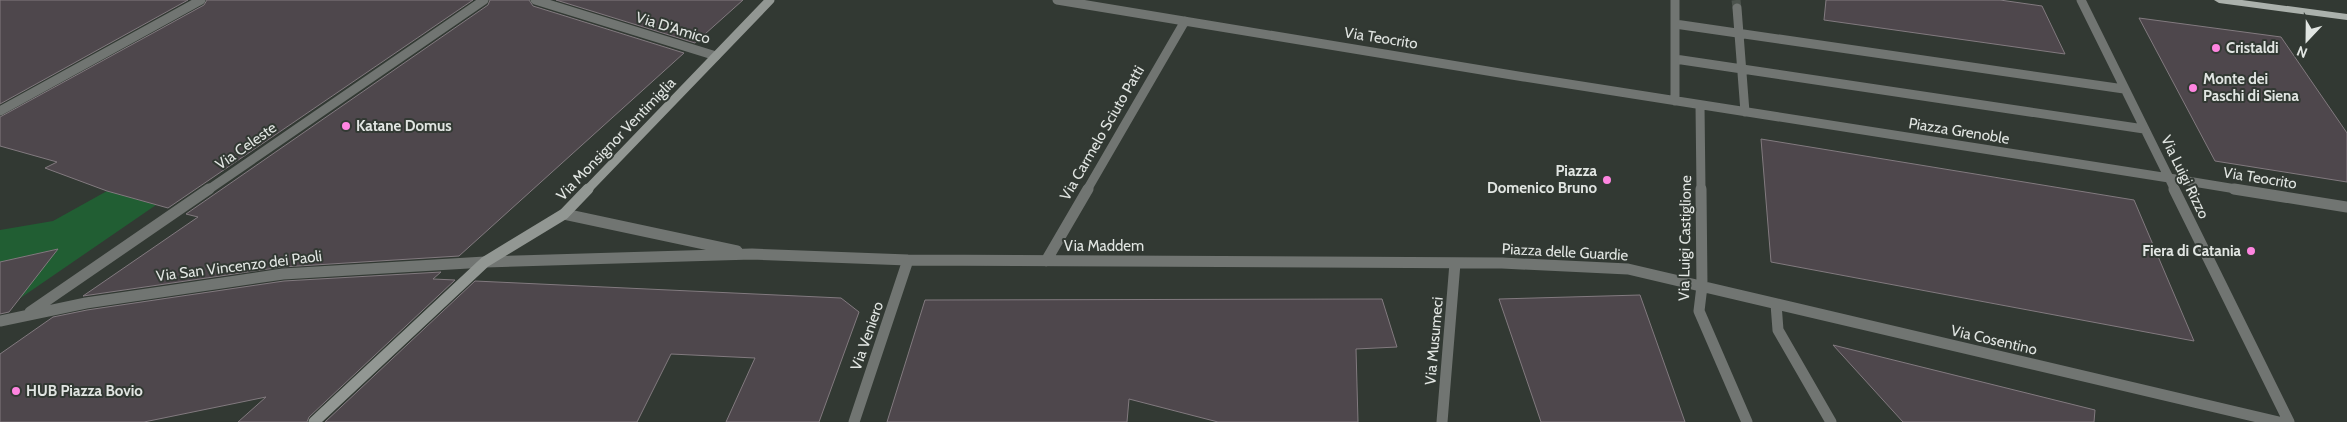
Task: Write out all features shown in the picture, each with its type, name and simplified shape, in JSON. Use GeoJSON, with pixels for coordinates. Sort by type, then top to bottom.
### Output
{"type":"FeatureCollection","features":[{"type":"Feature","properties":{"kind":"main road","name":"Via Monsignor Ventimiglia"},"geometry":{"type":"LineString","coordinates":[[314,422],[485,262],[564,214],[770,0]]}},
{"type":"Feature","properties":{"kind":"main road"},"geometry":{"type":"LineString","coordinates":[[2218,0],[2347,17]]}},
{"type":"Feature","properties":{"kind":"street"},"geometry":{"type":"LineString","coordinates":[[0,111],[201,0]]}},
{"type":"Feature","properties":{"kind":"street","name":"Via Celeste"},"geometry":{"type":"LineString","coordinates":[[24,316],[484,0]]}},
{"type":"Feature","properties":{"kind":"street","name":"Via D'Amico"},"geometry":{"type":"LineString","coordinates":[[535,0],[716,56]]}},
{"type":"Feature","properties":{"kind":"street","name":"Via Teocrito"},"geometry":{"type":"LineString","coordinates":[[1057,0],[1700,105]]}},
{"type":"Feature","properties":{"kind":"street"},"geometry":{"type":"LineString","coordinates":[[1675,0],[1675,101]]}},
{"type":"Feature","properties":{"kind":"street","name":"Via Luigi Rizzo"},"geometry":{"type":"LineString","coordinates":[[2080,0],[2289,422]]}},
{"type":"Feature","properties":{"kind":"street"},"geometry":{"type":"LineString","coordinates":[[1737,8],[1745,112]]}},
{"type":"Feature","properties":{"kind":"street","name":"Via Carmelo Sciuto Patti"},"geometry":{"type":"LineString","coordinates":[[1046,261],[1185,21]]}},
{"type":"Feature","properties":{"kind":"street"},"geometry":{"type":"LineString","coordinates":[[1675,24],[2124,89]]}},
{"type":"Feature","properties":{"kind":"street","name":"Piazza Grenoble"},"geometry":{"type":"LineString","coordinates":[[1675,59],[2144,129]]}},
{"type":"Feature","properties":{"kind":"street","name":"Piazza Grenoble"},"geometry":{"type":"LineString","coordinates":[[1700,105],[2169,178]]}},
{"type":"Feature","properties":{"kind":"street","name":"Via Luigi Castiglione"},"geometry":{"type":"LineString","coordinates":[[1700,105],[1702,286],[1698,311],[1747,422]]}},
{"type":"Feature","properties":{"kind":"street","name":"Via Teocrito"},"geometry":{"type":"LineString","coordinates":[[2169,178],[2347,207]]}},
{"type":"Feature","properties":{"kind":"street"},"geometry":{"type":"LineString","coordinates":[[564,214],[752,254]]}},
{"type":"Feature","properties":{"kind":"street","name":"Via San Vincenzo dei Paoli"},"geometry":{"type":"LineString","coordinates":[[0,321],[185,287],[283,274],[485,262],[752,254]]}},
{"type":"Feature","properties":{"kind":"street","name":"Via Maddem"},"geometry":{"type":"LineString","coordinates":[[752,254],[908,260],[1455,263]]}},
{"type":"Feature","properties":{"kind":"street","name":"Via Veniero"},"geometry":{"type":"LineString","coordinates":[[854,422],[908,260]]}},
{"type":"Feature","properties":{"kind":"street","name":"Piazza delle Guardie"},"geometry":{"type":"LineString","coordinates":[[1455,263],[1502,262],[1628,269],[1702,286]]}},
{"type":"Feature","properties":{"kind":"street","name":"Via Musumeci"},"geometry":{"type":"LineString","coordinates":[[1442,422],[1455,263]]}},
{"type":"Feature","properties":{"kind":"street","name":"Via Cosentino"},"geometry":{"type":"LineString","coordinates":[[1702,286],[2279,422]]}},
{"type":"Feature","properties":{"kind":"street"},"geometry":{"type":"LineString","coordinates":[[1776,304],[1778,330],[1831,422]]}},
{"type":"Feature","properties":{"kind":"green space"},"geometry":{"type":"Polygon","coordinates":[[[107,191],[156,205],[19,299],[57,249],[0,262],[0,230],[53,221],[107,191]]]}},
{"type":"Feature","properties":{"kind":"building"},"geometry":{"type":"Polygon","coordinates":[[[0,0],[188,0],[0,104],[0,0]]]}},
{"type":"Feature","properties":{"kind":"building"},"geometry":{"type":"Polygon","coordinates":[[[207,0],[473,0],[168,208],[107,191],[45,168],[57,162],[0,146],[0,117],[204,5],[207,0]]]}},
{"type":"Feature","properties":{"kind":"building"},"geometry":{"type":"Polygon","coordinates":[[[490,0],[529,0],[533,6],[684,53],[459,256],[282,267],[83,296],[198,217],[186,214],[488,5],[490,0]]]}},
{"type":"Feature","properties":{"kind":"building"},"geometry":{"type":"Polygon","coordinates":[[[556,0],[743,0],[695,43],[556,0]]]}},
{"type":"Feature","properties":{"kind":"building"},"geometry":{"type":"Polygon","coordinates":[[[1826,0],[2000,0],[2042,6],[2065,54],[1824,20],[1826,0]]]}},
{"type":"Feature","properties":{"kind":"building"},"geometry":{"type":"Polygon","coordinates":[[[2139,18],[2281,37],[2347,133],[2347,182],[2215,161],[2139,18]]]}},
{"type":"Feature","properties":{"kind":"building"},"geometry":{"type":"Polygon","coordinates":[[[1761,139],[2134,200],[2194,341],[1771,262],[1761,139]]]}},
{"type":"Feature","properties":{"kind":"building"},"geometry":{"type":"Polygon","coordinates":[[[58,249],[9,312],[0,314],[0,262],[58,249]]]}},
{"type":"Feature","properties":{"kind":"building"},"geometry":{"type":"Polygon","coordinates":[[[441,272],[433,279],[455,280],[309,417],[307,422],[238,422],[266,397],[144,422],[0,422],[0,354],[53,317],[87,310],[284,281],[441,272]]]}},
{"type":"Feature","properties":{"kind":"building"},"geometry":{"type":"Polygon","coordinates":[[[475,281],[841,298],[859,312],[819,422],[726,422],[755,358],[671,354],[637,422],[325,422],[475,281]]]}},
{"type":"Feature","properties":{"kind":"building"},"geometry":{"type":"Polygon","coordinates":[[[1640,295],[1685,422],[1541,422],[1499,299],[1640,295]]]}},
{"type":"Feature","properties":{"kind":"building"},"geometry":{"type":"Polygon","coordinates":[[[1382,299],[1397,347],[1356,349],[1358,422],[1218,422],[1129,399],[1127,422],[887,422],[925,300],[1382,299]]]}},
{"type":"Feature","properties":{"kind":"building"},"geometry":{"type":"Polygon","coordinates":[[[1833,345],[2095,410],[2094,422],[1903,422],[1833,345]]]}},
{"type":"Feature","properties":{"kind":"tunnel"},"geometry":{"type":"LineString","coordinates":[[1736,0],[1737,8]]}},
{"type":"Feature","properties":{"kind":"place","name":"Cristaldi"},"geometry":{"type":"Point","coordinates":[2216,48]}},
{"type":"Feature","properties":{"kind":"place","name":"Monte dei Paschi di Siena"},"geometry":{"type":"Point","coordinates":[2193,88]}},
{"type":"Feature","properties":{"kind":"place","name":"Katane Domus"},"geometry":{"type":"Point","coordinates":[346,126]}},
{"type":"Feature","properties":{"kind":"place","name":"Piazza Domenico Bruno"},"geometry":{"type":"Point","coordinates":[1607,180]}},
{"type":"Feature","properties":{"kind":"place","name":"Fiera di Catania"},"geometry":{"type":"Point","coordinates":[2251,251]}},
{"type":"Feature","properties":{"kind":"place","name":"HUB Piazza Bovio"},"geometry":{"type":"Point","coordinates":[16,391]}}]}
